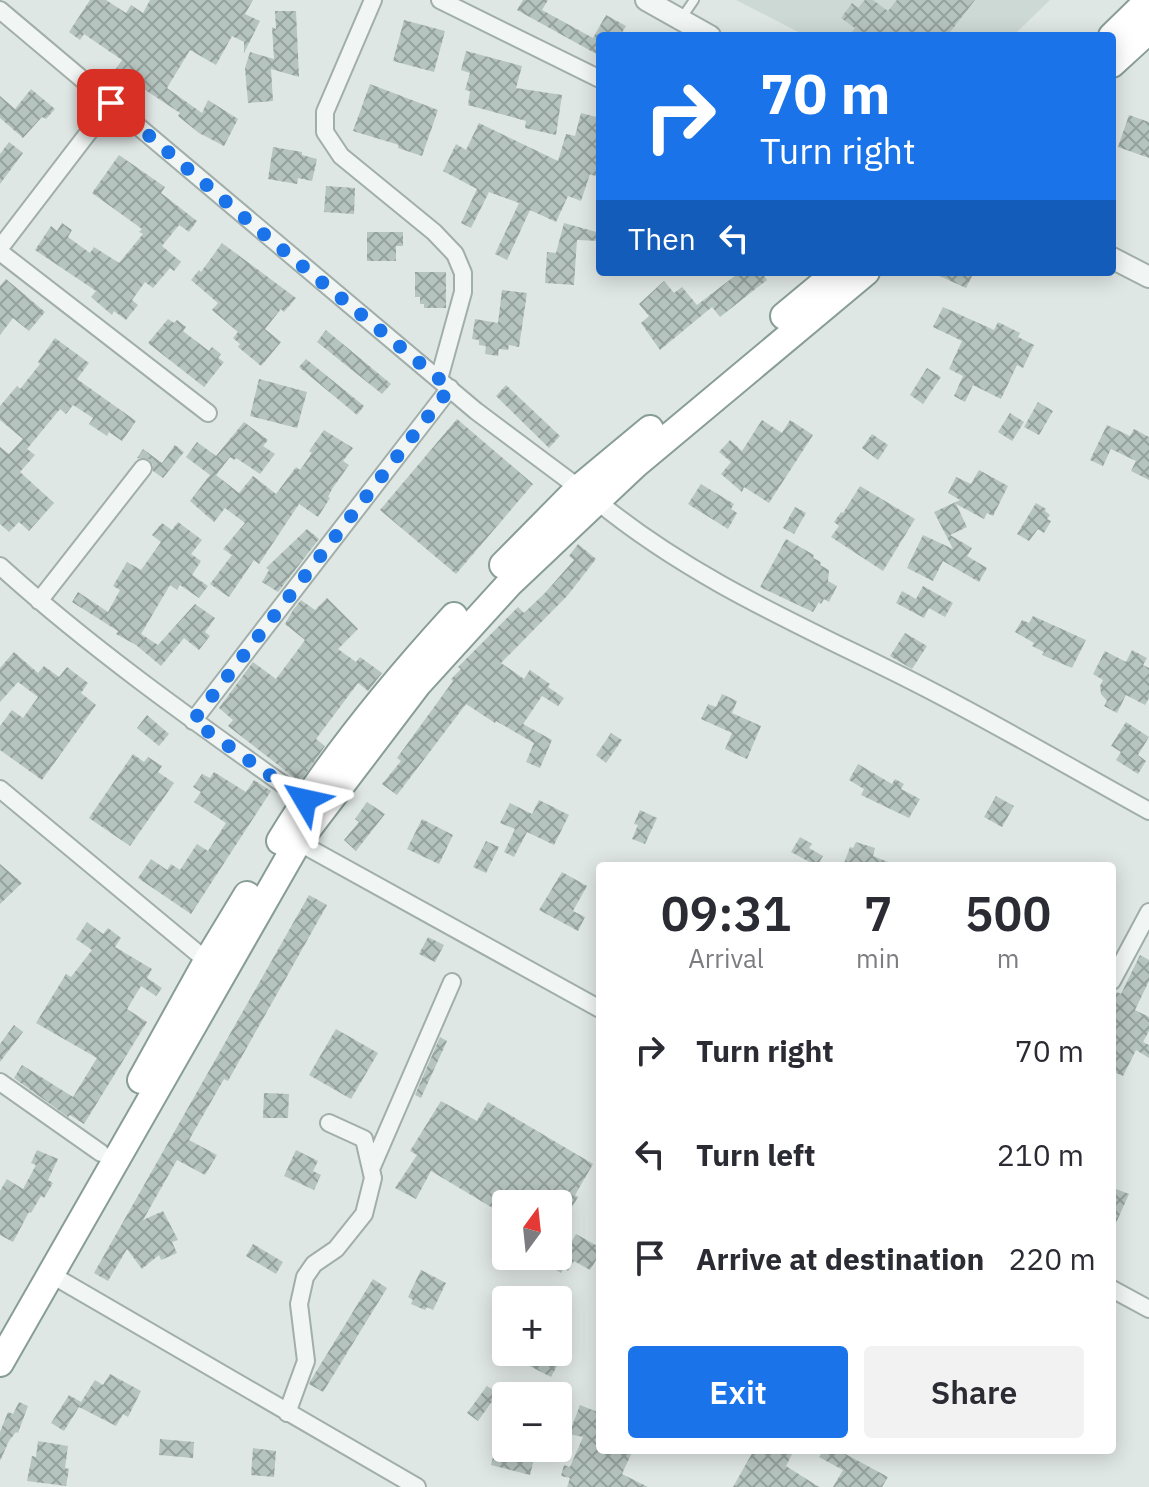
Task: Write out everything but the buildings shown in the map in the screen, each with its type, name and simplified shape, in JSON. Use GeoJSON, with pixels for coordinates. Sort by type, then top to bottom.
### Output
{"type":"FeatureCollection","features":[{"type":"Feature","properties":{"kind":"highway"},"geometry":{"type":"LineString","coordinates":[[1116,32],[1149,0]]}},
{"type":"Feature","properties":{"kind":"highway"},"geometry":{"type":"LineString","coordinates":[[1116,60],[1149,30]]}},
{"type":"Feature","properties":{"kind":"highway"},"geometry":{"type":"LineString","coordinates":[[0,1330],[207,961],[305,800],[366,720],[433,639],[833,276]]}},
{"type":"Feature","properties":{"kind":"highway"},"geometry":{"type":"LineString","coordinates":[[0,1363],[298,842],[418,684],[588,495],[699,410],[861,276]]}},
{"type":"Feature","properties":{"kind":"street"},"geometry":{"type":"LineString","coordinates":[[193,721],[444,383],[463,292],[463,273],[455,254],[434,232],[341,156],[325,132],[325,112],[373,0]]}},
{"type":"Feature","properties":{"kind":"street"},"geometry":{"type":"LineString","coordinates":[[440,0],[596,77]]}},
{"type":"Feature","properties":{"kind":"street"},"geometry":{"type":"LineString","coordinates":[[646,0],[703,32]]}},
{"type":"Feature","properties":{"kind":"street"},"geometry":{"type":"LineString","coordinates":[[0,10],[476,411],[635,532],[692,570],[778,616],[911,680],[1149,811]]}},
{"type":"Feature","properties":{"kind":"street"},"geometry":{"type":"LineString","coordinates":[[111,103],[0,250],[208,413]]}},
{"type":"Feature","properties":{"kind":"street"},"geometry":{"type":"LineString","coordinates":[[1116,260],[1148,275]]}},
{"type":"Feature","properties":{"kind":"street"},"geometry":{"type":"LineString","coordinates":[[39,601],[143,468]]}},
{"type":"Feature","properties":{"kind":"street"},"geometry":{"type":"LineString","coordinates":[[0,566],[39,601],[193,721],[305,800]]}},
{"type":"Feature","properties":{"kind":"street"},"geometry":{"type":"LineString","coordinates":[[0,789],[207,961]]}},
{"type":"Feature","properties":{"kind":"street"},"geometry":{"type":"LineString","coordinates":[[298,842],[596,1007]]}},
{"type":"Feature","properties":{"kind":"street"},"geometry":{"type":"LineString","coordinates":[[1116,974],[1149,912]]}},
{"type":"Feature","properties":{"kind":"street"},"geometry":{"type":"LineString","coordinates":[[371,1169],[452,982]]}},
{"type":"Feature","properties":{"kind":"street"},"geometry":{"type":"LineString","coordinates":[[0,1082],[101,1153]]}},
{"type":"Feature","properties":{"kind":"street"},"geometry":{"type":"LineString","coordinates":[[287,1413],[306,1361],[299,1304],[305,1277],[314,1264],[336,1249],[364,1214],[373,1178],[364,1139],[329,1123]]}},
{"type":"Feature","properties":{"kind":"street"},"geometry":{"type":"LineString","coordinates":[[52,1275],[417,1487]]}},
{"type":"Feature","properties":{"kind":"street"},"geometry":{"type":"LineString","coordinates":[[1116,1291],[1149,1309]]}},
{"type":"Feature","properties":{"kind":"lane"},"geometry":{"type":"LineString","coordinates":[[680,19],[694,0]]}},
{"type":"Feature","properties":{"kind":"shaded area"},"geometry":{"type":"Polygon","coordinates":[[[736,0],[1050,0],[1017,32],[798,32],[736,0]]]}},
{"type":"Feature","properties":{"kind":"route"},"geometry":{"type":"LineString","coordinates":[[111,103],[450,388],[193,721],[305,800]]}}]}
